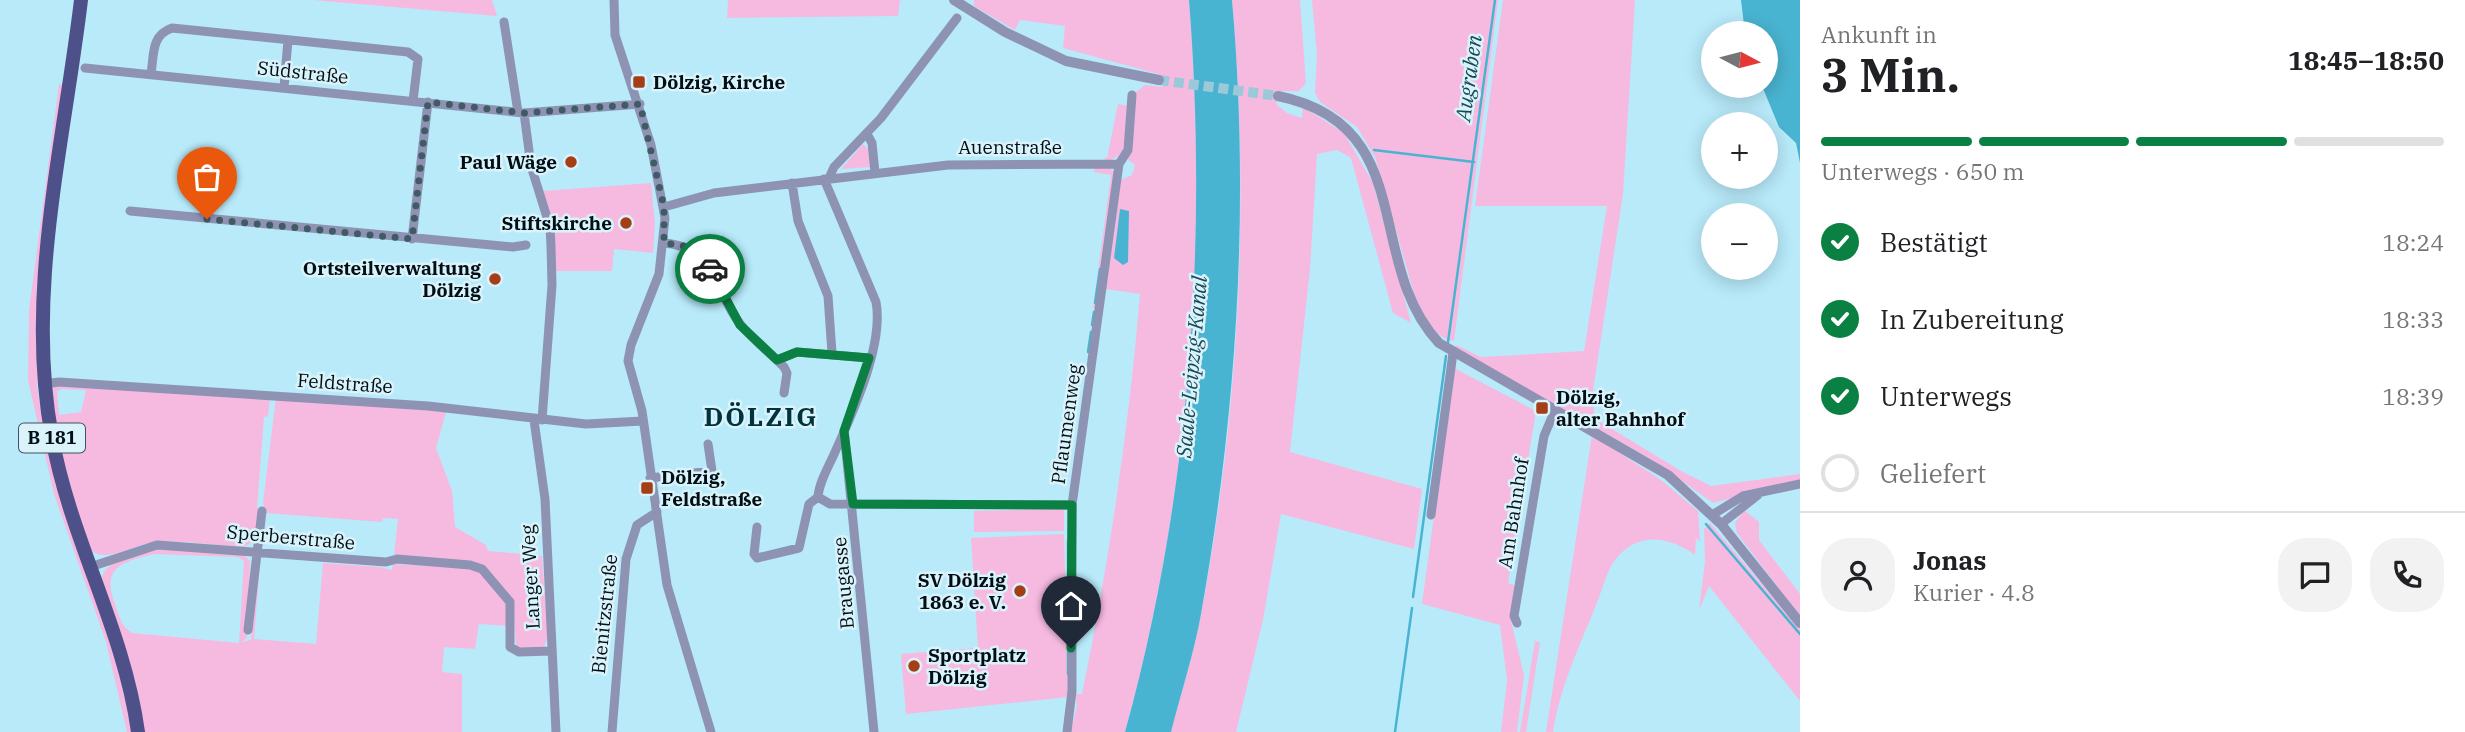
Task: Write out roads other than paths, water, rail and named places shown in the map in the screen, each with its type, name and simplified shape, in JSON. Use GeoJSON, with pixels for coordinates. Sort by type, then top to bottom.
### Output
{"type":"FeatureCollection","features":[{"type":"Feature","properties":{"kind":"main road","name":"B 181"},"geometry":{"type":"LineString","coordinates":[[81,0],[45,279],[42,315],[44,384],[61,478],[120,647],[138,732]]}},
{"type":"Feature","properties":{"kind":"street"},"geometry":{"type":"LineString","coordinates":[[614,0],[615,35],[640,104],[664,207],[664,243],[656,284],[628,356],[643,421],[667,584],[711,732]]}},
{"type":"Feature","properties":{"kind":"street"},"geometry":{"type":"LineString","coordinates":[[954,0],[1005,32],[1066,61],[1159,80]]}},
{"type":"Feature","properties":{"kind":"street"},"geometry":{"type":"LineString","coordinates":[[827,178],[834,167],[867,134],[957,18]]}},
{"type":"Feature","properties":{"kind":"street"},"geometry":{"type":"LineString","coordinates":[[504,22],[521,112]]}},
{"type":"Feature","properties":{"kind":"street"},"geometry":{"type":"LineString","coordinates":[[151,74],[156,39],[162,32],[172,28],[412,53],[418,59],[413,101]]}},
{"type":"Feature","properties":{"kind":"street"},"geometry":{"type":"LineString","coordinates":[[284,88],[288,40]]}},
{"type":"Feature","properties":{"kind":"street","name":"Südstraße"},"geometry":{"type":"LineString","coordinates":[[85,68],[521,112],[640,104]]}},
{"type":"Feature","properties":{"kind":"street"},"geometry":{"type":"LineString","coordinates":[[1119,164],[1128,150],[1132,94]]}},
{"type":"Feature","properties":{"kind":"street"},"geometry":{"type":"LineString","coordinates":[[1278,96],[1320,109],[1340,122],[1354,136],[1378,182],[1403,277],[1417,312],[1433,336],[1453,353],[1668,475],[1721,524],[1800,623]]}},
{"type":"Feature","properties":{"kind":"street"},"geometry":{"type":"LineString","coordinates":[[412,239],[428,102]]}},
{"type":"Feature","properties":{"kind":"street","name":"Langer Weg"},"geometry":{"type":"LineString","coordinates":[[521,112],[531,166],[550,227],[552,285],[538,420],[545,499],[556,732]]}},
{"type":"Feature","properties":{"kind":"street"},"geometry":{"type":"LineString","coordinates":[[867,134],[872,143],[875,173]]}},
{"type":"Feature","properties":{"kind":"street","name":"Auenstraße"},"geometry":{"type":"LineString","coordinates":[[664,207],[714,193],[948,165],[1119,164]]}},
{"type":"Feature","properties":{"kind":"street","name":"Pflaumenweg"},"geometry":{"type":"LineString","coordinates":[[1066,732],[1072,691],[1072,505],[1119,164]]}},
{"type":"Feature","properties":{"kind":"street","name":"Braugasse"},"geometry":{"type":"LineString","coordinates":[[818,497],[844,431],[877,326],[876,302],[827,178]]}},
{"type":"Feature","properties":{"kind":"street"},"geometry":{"type":"LineString","coordinates":[[792,183],[798,221],[828,296],[832,353]]}},
{"type":"Feature","properties":{"kind":"street"},"geometry":{"type":"LineString","coordinates":[[130,211],[412,239],[526,245]]}},
{"type":"Feature","properties":{"kind":"street"},"geometry":{"type":"LineString","coordinates":[[664,243],[681,244],[694,251],[718,280],[740,325],[787,373],[784,393]]}},
{"type":"Feature","properties":{"kind":"street"},"geometry":{"type":"LineString","coordinates":[[777,360],[797,352],[869,358]]}},
{"type":"Feature","properties":{"kind":"street"},"geometry":{"type":"LineString","coordinates":[[1431,515],[1453,353]]}},
{"type":"Feature","properties":{"kind":"street","name":"Feldstraße"},"geometry":{"type":"LineString","coordinates":[[44,384],[59,382],[415,405],[586,424],[643,421]]}},
{"type":"Feature","properties":{"kind":"street","name":"Am Bahnhof"},"geometry":{"type":"LineString","coordinates":[[1517,623],[1514,616],[1544,436],[1555,410]]}},
{"type":"Feature","properties":{"kind":"street","name":"Braugasse"},"geometry":{"type":"LineString","coordinates":[[844,431],[874,732]]}},
{"type":"Feature","properties":{"kind":"street"},"geometry":{"type":"LineString","coordinates":[[650,478],[712,471],[708,444]]}},
{"type":"Feature","properties":{"kind":"street"},"geometry":{"type":"LineString","coordinates":[[1712,515],[1743,496],[1800,484]]}},
{"type":"Feature","properties":{"kind":"street"},"geometry":{"type":"LineString","coordinates":[[1721,524],[1759,494]]}},
{"type":"Feature","properties":{"kind":"street"},"geometry":{"type":"LineString","coordinates":[[757,527],[754,554],[757,558],[799,548],[809,503],[818,497],[825,504],[1072,505]]}},
{"type":"Feature","properties":{"kind":"street"},"geometry":{"type":"LineString","coordinates":[[248,630],[262,511]]}},
{"type":"Feature","properties":{"kind":"street","name":"Bienitzstraße"},"geometry":{"type":"LineString","coordinates":[[612,732],[626,559],[637,525],[657,512]]}},
{"type":"Feature","properties":{"kind":"street","name":"Sperberstraße"},"geometry":{"type":"LineString","coordinates":[[90,567],[157,545],[386,562],[397,559],[470,565],[489,574],[510,603],[510,647],[519,652],[552,651]]}},
{"type":"Feature","properties":{"kind":"water","name":"Saale-Leipzig-Kanal"},"geometry":{"type":"Polygon","coordinates":[[[1189,0],[1232,0],[1240,154],[1240,231],[1231,385],[1224,462],[1201,614],[1171,732],[1125,732],[1147,644],[1165,553],[1179,462],[1189,369],[1196,183],[1189,0]]]}},
{"type":"Feature","properties":{"kind":"water"},"geometry":{"type":"Polygon","coordinates":[[[1741,0],[1800,0],[1800,163],[1796,143],[1779,127],[1778,112],[1773,112],[1767,98],[1778,98],[1778,21],[1744,21],[1741,0]]]}},
{"type":"Feature","properties":{"kind":"water"},"geometry":{"type":"Polygon","coordinates":[[[1120,209],[1129,211],[1128,262],[1123,265],[1114,258],[1120,209]]]}},
{"type":"Feature","properties":{"kind":"waterway","name":"Augraben"},"geometry":{"type":"LineString","coordinates":[[1448,342],[1495,0]]}},
{"type":"Feature","properties":{"kind":"waterway"},"geometry":{"type":"LineString","coordinates":[[1374,150],[1474,162]]}},
{"type":"Feature","properties":{"kind":"waterway"},"geometry":{"type":"LineString","coordinates":[[1095,303],[1100,269]]}},
{"type":"Feature","properties":{"kind":"waterway"},"geometry":{"type":"LineString","coordinates":[[1092,325],[1094,312]]}},
{"type":"Feature","properties":{"kind":"waterway"},"geometry":{"type":"LineString","coordinates":[[1088,352],[1091,332]]}},
{"type":"Feature","properties":{"kind":"waterway"},"geometry":{"type":"LineString","coordinates":[[1413,597],[1446,356]]}},
{"type":"Feature","properties":{"kind":"waterway"},"geometry":{"type":"LineString","coordinates":[[1706,524],[1800,634]]}},
{"type":"Feature","properties":{"kind":"waterway"},"geometry":{"type":"LineString","coordinates":[[1068,541],[1068,674]]}},
{"type":"Feature","properties":{"kind":"waterway"},"geometry":{"type":"LineString","coordinates":[[1395,732],[1412,608]]}},
{"type":"Feature","properties":{"kind":"tunnel"},"geometry":{"type":"LineString","coordinates":[[1159,80],[1278,96]]}},
{"type":"Feature","properties":{"kind":"place","name":"Dölzig, Kirche"},"geometry":{"type":"Point","coordinates":[639,82]}},
{"type":"Feature","properties":{"kind":"place","name":"Paul Wäge"},"geometry":{"type":"Point","coordinates":[571,162]}},
{"type":"Feature","properties":{"kind":"place","name":"Stiftskirche"},"geometry":{"type":"Point","coordinates":[626,223]}},
{"type":"Feature","properties":{"kind":"place","name":"Ortsteilverwaltung Dölzig"},"geometry":{"type":"Point","coordinates":[495,279]}},
{"type":"Feature","properties":{"kind":"place","name":"Dölzig, alter Bahnhof"},"geometry":{"type":"Point","coordinates":[1542,408]}},
{"type":"Feature","properties":{"kind":"place","name":"Dölzig, Feldstraße"},"geometry":{"type":"Point","coordinates":[647,488]}},
{"type":"Feature","properties":{"kind":"place","name":"SV Dölzig 1863 e. V."},"geometry":{"type":"Point","coordinates":[1020,591]}},
{"type":"Feature","properties":{"kind":"place","name":"Sportplatz Dölzig"},"geometry":{"type":"Point","coordinates":[914,666]}},
{"type":"Feature","properties":{"kind":"district","name":"DÖLZIG"},"geometry":{"type":"Point","coordinates":[761,417]}}]}
